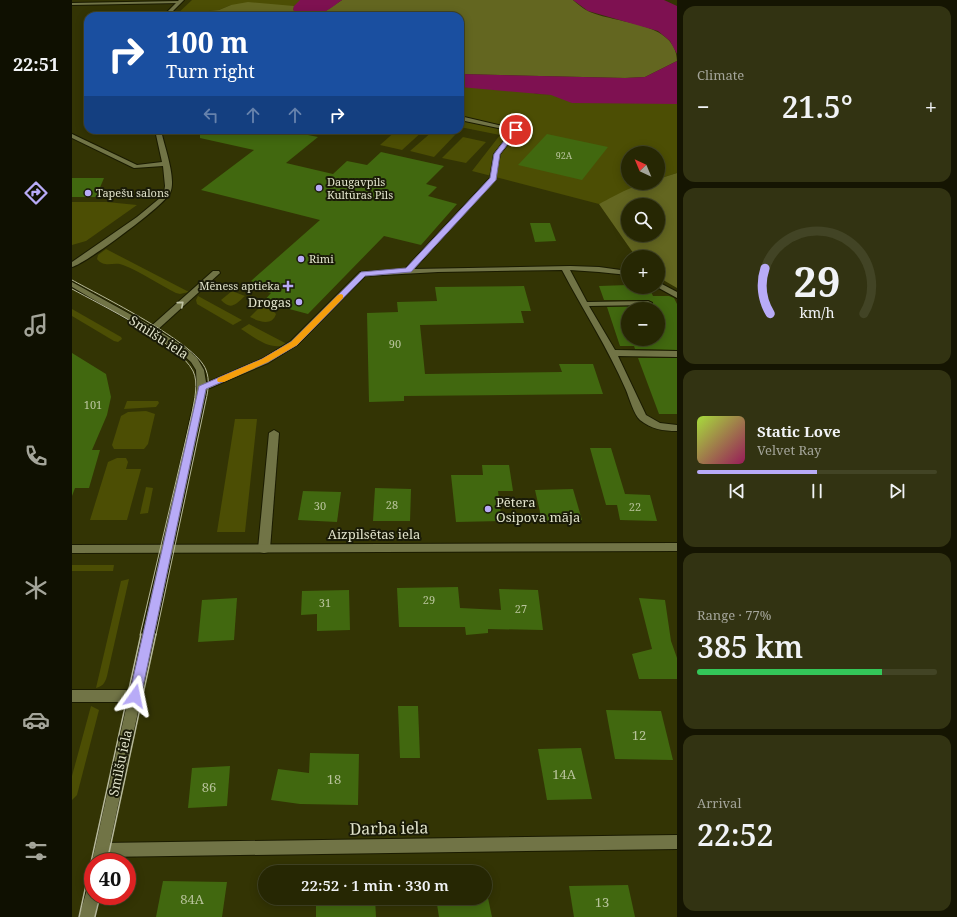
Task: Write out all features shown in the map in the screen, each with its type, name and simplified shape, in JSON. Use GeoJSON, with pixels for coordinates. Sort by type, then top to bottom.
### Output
{"type":"FeatureCollection","features":[{"type":"Feature","properties":{"kind":"street"},"geometry":{"type":"LineString","coordinates":[[72,4],[181,1]]}},
{"type":"Feature","properties":{"kind":"street"},"geometry":{"type":"LineString","coordinates":[[169,12],[181,1]]}},
{"type":"Feature","properties":{"kind":"street"},"geometry":{"type":"LineString","coordinates":[[408,270],[493,178],[497,154],[516,130],[464,119]]}},
{"type":"Feature","properties":{"kind":"street"},"geometry":{"type":"LineString","coordinates":[[72,265],[151,209],[166,195],[168,183],[159,134]]}},
{"type":"Feature","properties":{"kind":"street"},"geometry":{"type":"LineString","coordinates":[[72,136],[136,167],[165,164]]}},
{"type":"Feature","properties":{"kind":"street"},"geometry":{"type":"LineString","coordinates":[[565,268],[619,364],[642,417],[657,426],[677,428]]}},
{"type":"Feature","properties":{"kind":"street"},"geometry":{"type":"LineString","coordinates":[[202,388],[265,361],[294,343],[363,274],[408,270],[565,268],[621,272]]}},
{"type":"Feature","properties":{"kind":"street"},"geometry":{"type":"LineString","coordinates":[[152,330],[216,273]]}},
{"type":"Feature","properties":{"kind":"street","name":"Smilšu iela"},"geometry":{"type":"LineString","coordinates":[[72,284],[152,330],[184,351],[194,360],[200,370],[202,388],[101,853]]}},
{"type":"Feature","properties":{"kind":"street"},"geometry":{"type":"LineString","coordinates":[[665,288],[677,296]]}},
{"type":"Feature","properties":{"kind":"street"},"geometry":{"type":"LineString","coordinates":[[584,304],[621,303]]}},
{"type":"Feature","properties":{"kind":"street"},"geometry":{"type":"LineString","coordinates":[[613,353],[677,354]]}},
{"type":"Feature","properties":{"kind":"street"},"geometry":{"type":"LineString","coordinates":[[264,549],[274,433]]}},
{"type":"Feature","properties":{"kind":"street","name":"Aizpilsētas iela"},"geometry":{"type":"LineString","coordinates":[[72,549],[677,547]]}},
{"type":"Feature","properties":{"kind":"street"},"geometry":{"type":"LineString","coordinates":[[72,696],[135,696]]}},
{"type":"Feature","properties":{"kind":"street","name":"Darba iela"},"geometry":{"type":"LineString","coordinates":[[136,855],[677,842]]}},
{"type":"Feature","properties":{"kind":"street"},"geometry":{"type":"LineString","coordinates":[[87,917],[90,905]]}},
{"type":"Feature","properties":{"kind":"shaded area"},"geometry":{"type":"Polygon","coordinates":[[[192,0],[329,0],[321,12],[277,12],[231,5],[219,10],[179,12],[192,0]]]}},
{"type":"Feature","properties":{"kind":"shaded area"},"geometry":{"type":"Polygon","coordinates":[[[300,0],[342,0],[325,12],[296,12],[293,10],[294,6],[300,0]]]}},
{"type":"Feature","properties":{"kind":"shaded area"},"geometry":{"type":"Polygon","coordinates":[[[342,0],[573,0],[582,8],[599,15],[656,31],[667,38],[674,48],[677,61],[645,77],[625,78],[464,74],[464,12],[324,12],[342,0]]]}},
{"type":"Feature","properties":{"kind":"shaded area"},"geometry":{"type":"Polygon","coordinates":[[[573,0],[664,0],[677,6],[677,54],[670,41],[658,31],[588,11],[573,0]]]}},
{"type":"Feature","properties":{"kind":"shaded area"},"geometry":{"type":"Polygon","coordinates":[[[248,2],[294,6],[293,10],[297,12],[200,12],[219,10],[231,5],[248,2]]]}},
{"type":"Feature","properties":{"kind":"shaded area"},"geometry":{"type":"Polygon","coordinates":[[[677,61],[677,104],[572,103],[551,95],[464,87],[464,74],[625,78],[645,77],[677,61]]]}},
{"type":"Feature","properties":{"kind":"shaded area"},"geometry":{"type":"Polygon","coordinates":[[[464,83],[513,87],[537,94],[677,96],[677,173],[665,177],[665,146],[621,146],[621,190],[629,190],[599,204],[472,171],[500,135],[464,128],[464,83]]]}},
{"type":"Feature","properties":{"kind":"shaded area"},"geometry":{"type":"Polygon","coordinates":[[[392,134],[420,134],[402,150],[380,145],[392,134]]]}},
{"type":"Feature","properties":{"kind":"shaded area"},"geometry":{"type":"Polygon","coordinates":[[[430,134],[455,135],[434,157],[410,151],[430,134]]]}},
{"type":"Feature","properties":{"kind":"shaded area"},"geometry":{"type":"Polygon","coordinates":[[[463,137],[486,142],[466,163],[442,158],[463,137]]]}},
{"type":"Feature","properties":{"kind":"shaded area"},"geometry":{"type":"Polygon","coordinates":[[[677,173],[677,288],[665,281],[665,250],[631,250],[626,242],[665,242],[665,198],[621,198],[621,236],[599,204],[627,190],[665,190],[665,177],[677,173]]]}},
{"type":"Feature","properties":{"kind":"shaded area"},"geometry":{"type":"Polygon","coordinates":[[[72,202],[107,202],[137,205],[86,241],[72,245],[72,202]]]}},
{"type":"Feature","properties":{"kind":"shaded area"},"geometry":{"type":"Polygon","coordinates":[[[106,249],[189,292],[180,294],[176,293],[120,264],[103,264],[97,259],[98,255],[106,249]]]}},
{"type":"Feature","properties":{"kind":"shaded area"},"geometry":{"type":"Polygon","coordinates":[[[232,291],[245,296],[239,302],[231,306],[221,300],[232,291]]]}},
{"type":"Feature","properties":{"kind":"shaded area"},"geometry":{"type":"Polygon","coordinates":[[[198,296],[242,320],[233,325],[197,304],[196,300],[198,296]]]}},
{"type":"Feature","properties":{"kind":"shaded area"},"geometry":{"type":"Polygon","coordinates":[[[261,306],[272,310],[276,314],[271,321],[264,322],[250,317],[261,306]]]}},
{"type":"Feature","properties":{"kind":"shaded area"},"geometry":{"type":"Polygon","coordinates":[[[72,309],[121,337],[122,339],[118,342],[114,341],[72,316],[72,309]]]}},
{"type":"Feature","properties":{"kind":"shaded area"},"geometry":{"type":"Polygon","coordinates":[[[249,324],[287,344],[281,346],[269,345],[257,339],[241,329],[249,324]]]}},
{"type":"Feature","properties":{"kind":"shaded area"},"geometry":{"type":"Polygon","coordinates":[[[127,401],[158,401],[159,403],[156,407],[124,409],[127,401]]]}},
{"type":"Feature","properties":{"kind":"shaded area"},"geometry":{"type":"Polygon","coordinates":[[[146,411],[155,414],[148,444],[144,449],[114,449],[112,445],[121,416],[128,412],[146,411]]]}},
{"type":"Feature","properties":{"kind":"shaded area"},"geometry":{"type":"Polygon","coordinates":[[[235,419],[257,419],[245,532],[217,532],[235,419]]]}},
{"type":"Feature","properties":{"kind":"shaded area"},"geometry":{"type":"Polygon","coordinates":[[[117,458],[126,458],[128,462],[126,469],[141,469],[127,520],[90,520],[108,462],[117,458]]]}},
{"type":"Feature","properties":{"kind":"shaded area"},"geometry":{"type":"Polygon","coordinates":[[[146,487],[153,488],[148,513],[140,514],[146,487]]]}},
{"type":"Feature","properties":{"kind":"shaded area"},"geometry":{"type":"Polygon","coordinates":[[[72,565],[114,565],[113,571],[72,571],[72,565]]]}},
{"type":"Feature","properties":{"kind":"shaded area"},"geometry":{"type":"Polygon","coordinates":[[[129,579],[107,676],[103,684],[96,688],[121,581],[129,579]]]}},
{"type":"Feature","properties":{"kind":"shaded area"},"geometry":{"type":"Polygon","coordinates":[[[91,706],[99,710],[77,795],[72,800],[72,776],[91,706]]]}},
{"type":"Feature","properties":{"kind":"building","name":"Daugavpils Kultūras Pils"},"geometry":{"type":"Polygon","coordinates":[[[200,134],[303,134],[318,137],[286,163],[333,174],[347,161],[367,165],[381,152],[444,166],[426,184],[437,187],[428,196],[457,204],[421,245],[384,236],[308,314],[263,302],[271,293],[254,288],[259,284],[251,281],[320,220],[201,190],[254,150],[200,138],[200,134]]]}},
{"type":"Feature","properties":{"kind":"building"},"geometry":{"type":"Polygon","coordinates":[[[547,134],[608,147],[582,180],[518,165],[547,134]]]}},
{"type":"Feature","properties":{"kind":"building"},"geometry":{"type":"Polygon","coordinates":[[[72,178],[104,178],[96,197],[72,197],[72,178]]]}},
{"type":"Feature","properties":{"kind":"building"},"geometry":{"type":"Polygon","coordinates":[[[530,223],[550,223],[556,241],[535,242],[530,223]]]}},
{"type":"Feature","properties":{"kind":"building"},"geometry":{"type":"Polygon","coordinates":[[[621,285],[621,294],[652,294],[653,296],[669,296],[674,298],[677,304],[677,350],[635,349],[634,346],[665,346],[665,302],[653,302],[648,300],[604,300],[599,286],[621,285]]]}},
{"type":"Feature","properties":{"kind":"building"},"geometry":{"type":"Polygon","coordinates":[[[524,286],[531,311],[521,311],[524,323],[420,325],[425,374],[562,372],[559,364],[593,364],[603,394],[404,396],[404,401],[369,402],[367,313],[398,312],[397,302],[437,301],[435,287],[524,286]]]}},
{"type":"Feature","properties":{"kind":"building"},"geometry":{"type":"Polygon","coordinates":[[[607,307],[621,307],[621,346],[620,346],[607,307]]]}},
{"type":"Feature","properties":{"kind":"building"},"geometry":{"type":"Polygon","coordinates":[[[72,353],[106,374],[111,397],[107,415],[92,450],[100,450],[89,488],[75,488],[72,496],[72,353]]]}},
{"type":"Feature","properties":{"kind":"building"},"geometry":{"type":"Polygon","coordinates":[[[638,358],[677,358],[677,414],[659,414],[638,358]]]}},
{"type":"Feature","properties":{"kind":"building"},"geometry":{"type":"Polygon","coordinates":[[[590,448],[611,448],[625,494],[650,495],[657,521],[620,520],[617,505],[606,505],[590,448]]]}},
{"type":"Feature","properties":{"kind":"building"},"geometry":{"type":"Polygon","coordinates":[[[482,465],[509,465],[513,491],[498,491],[502,521],[456,522],[451,475],[483,475],[482,465]]]}},
{"type":"Feature","properties":{"kind":"building"},"geometry":{"type":"Polygon","coordinates":[[[375,488],[411,489],[410,521],[373,521],[375,488]]]}},
{"type":"Feature","properties":{"kind":"building"},"geometry":{"type":"Polygon","coordinates":[[[573,489],[582,520],[542,521],[535,490],[573,489]]]}},
{"type":"Feature","properties":{"kind":"building"},"geometry":{"type":"Polygon","coordinates":[[[303,491],[341,492],[337,522],[298,520],[303,491]]]}},
{"type":"Feature","properties":{"kind":"building"},"geometry":{"type":"Polygon","coordinates":[[[458,587],[460,608],[501,610],[499,589],[538,590],[543,630],[488,629],[488,633],[466,635],[465,627],[399,627],[397,588],[458,587]]]}},
{"type":"Feature","properties":{"kind":"building"},"geometry":{"type":"Polygon","coordinates":[[[349,590],[350,630],[317,631],[317,614],[301,615],[302,591],[349,590]]]}},
{"type":"Feature","properties":{"kind":"building"},"geometry":{"type":"Polygon","coordinates":[[[237,598],[234,640],[198,642],[202,600],[237,598]]]}},
{"type":"Feature","properties":{"kind":"building"},"geometry":{"type":"Polygon","coordinates":[[[639,598],[665,600],[671,641],[677,658],[677,679],[639,679],[632,654],[652,649],[639,598]]]}},
{"type":"Feature","properties":{"kind":"building"},"geometry":{"type":"Polygon","coordinates":[[[398,706],[418,706],[420,758],[400,758],[398,706]]]}},
{"type":"Feature","properties":{"kind":"building"},"geometry":{"type":"Polygon","coordinates":[[[606,710],[661,711],[673,760],[615,759],[606,710]]]}},
{"type":"Feature","properties":{"kind":"building"},"geometry":{"type":"Polygon","coordinates":[[[581,748],[592,799],[547,800],[538,749],[581,748]]]}},
{"type":"Feature","properties":{"kind":"building"},"geometry":{"type":"Polygon","coordinates":[[[310,753],[359,754],[358,805],[300,804],[271,800],[278,769],[309,773],[310,753]]]}},
{"type":"Feature","properties":{"kind":"building"},"geometry":{"type":"Polygon","coordinates":[[[230,766],[227,806],[188,808],[192,768],[230,766]]]}},
{"type":"Feature","properties":{"kind":"building"},"geometry":{"type":"Polygon","coordinates":[[[163,881],[227,882],[222,917],[156,917],[163,881]]]}},
{"type":"Feature","properties":{"kind":"building"},"geometry":{"type":"Polygon","coordinates":[[[628,885],[635,917],[574,917],[569,886],[628,885]]]}},
{"type":"Feature","properties":{"kind":"building"},"geometry":{"type":"Polygon","coordinates":[[[316,905],[375,905],[376,917],[316,917],[316,905]]]}},
{"type":"Feature","properties":{"kind":"building"},"geometry":{"type":"Polygon","coordinates":[[[437,905],[489,905],[492,917],[439,917],[437,905]]]}},
{"type":"Feature","properties":{"kind":"tram line"},"geometry":{"type":"LineString","coordinates":[[72,280],[146,320],[167,334],[199,359],[206,370],[208,378],[207,397],[156,635]]}},
{"type":"Feature","properties":{"kind":"tram line"},"geometry":{"type":"LineString","coordinates":[[72,289],[156,337],[185,360],[193,371],[196,381],[196,392],[192,413],[140,635]]}},
{"type":"Feature","properties":{"kind":"tram line"},"geometry":{"type":"LineString","coordinates":[[79,917],[141,634]]}},
{"type":"Feature","properties":{"kind":"tram line"},"geometry":{"type":"LineString","coordinates":[[109,853],[156,634]]}},
{"type":"Feature","properties":{"kind":"tram line"},"geometry":{"type":"LineString","coordinates":[[95,917],[98,905]]}},
{"type":"Feature","properties":{"kind":"slow traffic"},"geometry":{"type":"LineString","coordinates":[[221,380],[265,361],[294,343],[341,296]]}},
{"type":"Feature","properties":{"kind":"place","name":"Daugavpils Kultūras Pils"},"geometry":{"type":"Point","coordinates":[319,188]}},
{"type":"Feature","properties":{"kind":"place","name":"Tapešu salons"},"geometry":{"type":"Point","coordinates":[88,193]}},
{"type":"Feature","properties":{"kind":"place","name":"Rimi"},"geometry":{"type":"Point","coordinates":[301,259]}},
{"type":"Feature","properties":{"kind":"place","name":"Mēness aptieka"},"geometry":{"type":"Point","coordinates":[288,286]}},
{"type":"Feature","properties":{"kind":"place","name":"Drogas"},"geometry":{"type":"Point","coordinates":[299,302]}},
{"type":"Feature","properties":{"kind":"place","name":"Pētera Osipova māja"},"geometry":{"type":"Point","coordinates":[488,509]}},
{"type":"Feature","properties":{"kind":"route"},"geometry":{"type":"LineString","coordinates":[[135,696],[202,388],[265,361],[294,343],[363,274],[408,270],[493,178],[497,154],[516,130]]}}]}
